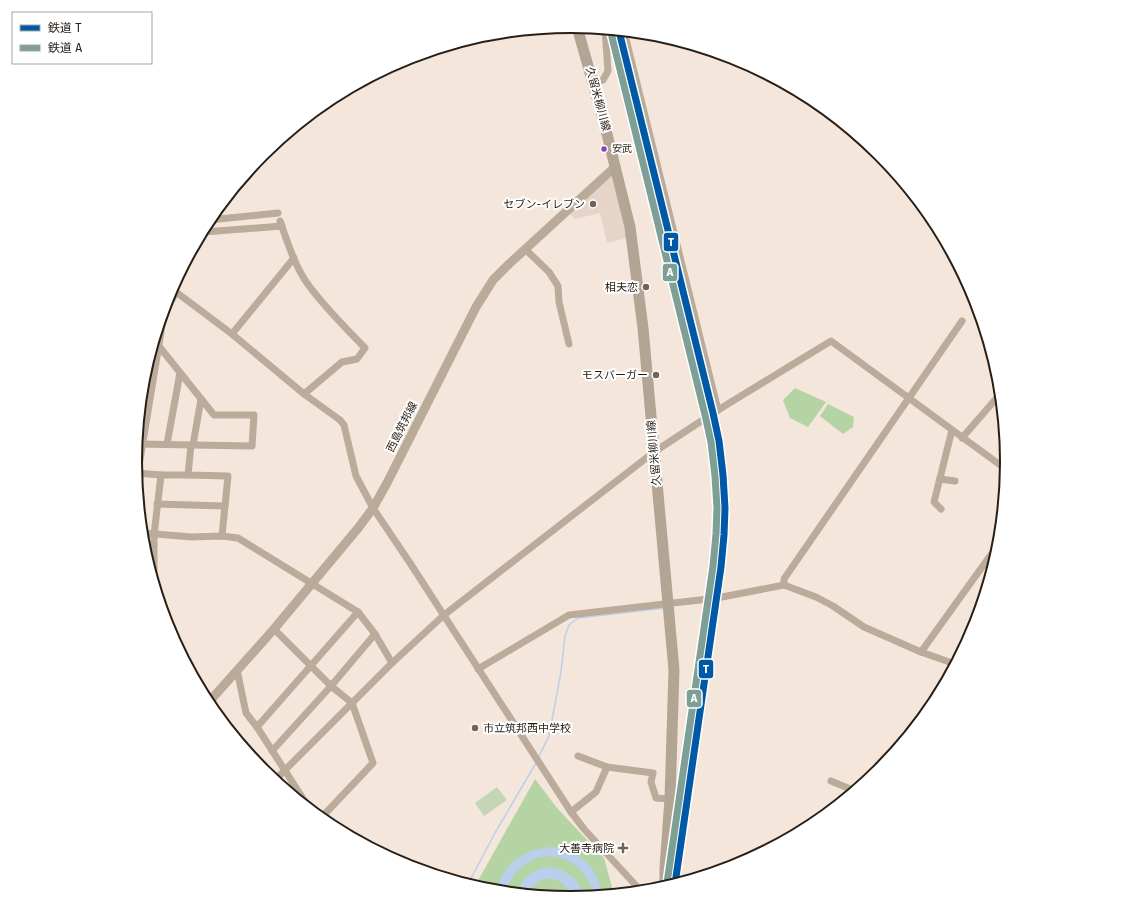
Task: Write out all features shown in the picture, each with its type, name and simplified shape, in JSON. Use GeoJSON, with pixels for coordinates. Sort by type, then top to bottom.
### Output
{"type":"FeatureCollection","features":[{"type":"Feature","properties":{"kind":"main road","name":"久留米柳川線"},"geometry":{"type":"LineString","coordinates":[[580,33],[616,166],[630,227],[643,328],[674,670],[670,799],[665,880]]}},
{"type":"Feature","properties":{"kind":"main road","name":"西島筑邦線"},"geometry":{"type":"LineString","coordinates":[[213,697],[274,629],[373,508],[477,305],[493,280],[616,166]]}},
{"type":"Feature","properties":{"kind":"street"},"geometry":{"type":"LineString","coordinates":[[594,84],[603,80],[608,71],[605,35]]}},
{"type":"Feature","properties":{"kind":"street"},"geometry":{"type":"LineString","coordinates":[[625,37],[718,410]]}},
{"type":"Feature","properties":{"kind":"street"},"geometry":{"type":"LineString","coordinates":[[218,220],[280,220]]}},
{"type":"Feature","properties":{"kind":"street"},"geometry":{"type":"LineString","coordinates":[[210,231],[280,220]]}},
{"type":"Feature","properties":{"kind":"street"},"geometry":{"type":"LineString","coordinates":[[280,220],[294,258],[306,282],[337,319],[365,348],[357,359],[342,362],[304,394]]}},
{"type":"Feature","properties":{"kind":"street"},"geometry":{"type":"LineString","coordinates":[[525,249],[549,272],[558,286],[559,302],[569,344]]}},
{"type":"Feature","properties":{"kind":"street"},"geometry":{"type":"LineString","coordinates":[[232,334],[294,258]]}},
{"type":"Feature","properties":{"kind":"street"},"geometry":{"type":"LineString","coordinates":[[177,293],[232,334],[304,394],[340,420],[344,425],[356,476],[373,508],[572,812],[584,828],[636,886]]}},
{"type":"Feature","properties":{"kind":"street"},"geometry":{"type":"LineString","coordinates":[[784,585],[784,579],[962,321]]}},
{"type":"Feature","properties":{"kind":"street"},"geometry":{"type":"LineString","coordinates":[[279,776],[392,663],[444,615],[654,452],[718,410],[831,341],[1000,465]]}},
{"type":"Feature","properties":{"kind":"street"},"geometry":{"type":"LineString","coordinates":[[143,444],[252,446],[254,415],[214,415],[159,346]]}},
{"type":"Feature","properties":{"kind":"street"},"geometry":{"type":"LineString","coordinates":[[167,444],[180,373]]}},
{"type":"Feature","properties":{"kind":"street"},"geometry":{"type":"LineString","coordinates":[[188,475],[201,399]]}},
{"type":"Feature","properties":{"kind":"street"},"geometry":{"type":"LineString","coordinates":[[962,438],[996,399]]}},
{"type":"Feature","properties":{"kind":"street"},"geometry":{"type":"LineString","coordinates":[[942,508],[934,502],[952,430]]}},
{"type":"Feature","properties":{"kind":"street"},"geometry":{"type":"LineString","coordinates":[[142,475],[228,476],[222,536]]}},
{"type":"Feature","properties":{"kind":"street"},"geometry":{"type":"LineString","coordinates":[[153,554],[161,475]]}},
{"type":"Feature","properties":{"kind":"street"},"geometry":{"type":"LineString","coordinates":[[940,479],[955,481]]}},
{"type":"Feature","properties":{"kind":"street"},"geometry":{"type":"LineString","coordinates":[[157,504],[225,506]]}},
{"type":"Feature","properties":{"kind":"street"},"geometry":{"type":"LineString","coordinates":[[149,534],[192,537],[222,536],[238,538],[358,612],[375,634],[392,663]]}},
{"type":"Feature","properties":{"kind":"street"},"geometry":{"type":"LineString","coordinates":[[921,652],[990,556]]}},
{"type":"Feature","properties":{"kind":"street"},"geometry":{"type":"LineString","coordinates":[[478,669],[569,615],[668,605],[717,598],[784,585],[816,597],[833,606],[864,627],[921,652],[951,662]]}},
{"type":"Feature","properties":{"kind":"street"},"geometry":{"type":"LineString","coordinates":[[257,727],[358,612]]}},
{"type":"Feature","properties":{"kind":"street"},"geometry":{"type":"LineString","coordinates":[[274,629],[332,686],[352,703],[373,763],[325,813]]}},
{"type":"Feature","properties":{"kind":"street"},"geometry":{"type":"LineString","coordinates":[[272,751],[332,686],[375,634]]}},
{"type":"Feature","properties":{"kind":"street"},"geometry":{"type":"LineString","coordinates":[[237,670],[246,713],[257,727],[299,793]]}},
{"type":"Feature","properties":{"kind":"street"},"geometry":{"type":"LineString","coordinates":[[578,756],[607,767],[653,773],[651,782],[656,798],[670,799]]}},
{"type":"Feature","properties":{"kind":"street"},"geometry":{"type":"LineString","coordinates":[[572,812],[596,792],[607,767]]}},
{"type":"Feature","properties":{"kind":"street"},"geometry":{"type":"LineString","coordinates":[[831,781],[849,789]]}},
{"type":"Feature","properties":{"kind":"street"},"geometry":{"type":"LineString","coordinates":[[665,868],[673,878]]}},
{"type":"Feature","properties":{"kind":"shaded area"},"geometry":{"type":"Polygon","coordinates":[[[613,175],[627,238],[607,243],[600,213],[575,219],[569,212],[613,175]]]}},
{"type":"Feature","properties":{"kind":"green space"},"geometry":{"type":"Polygon","coordinates":[[[795,388],[826,402],[808,427],[790,418],[783,400],[795,388]]]}},
{"type":"Feature","properties":{"kind":"green space"},"geometry":{"type":"Polygon","coordinates":[[[828,404],[854,417],[853,427],[843,434],[820,416],[828,404]]]}},
{"type":"Feature","properties":{"kind":"green space"},"geometry":{"type":"Polygon","coordinates":[[[535,779],[557,808],[604,858],[613,889],[572,891],[543,890],[478,881],[535,779]]]}},
{"type":"Feature","properties":{"kind":"green space"},"geometry":{"type":"Polygon","coordinates":[[[497,787],[507,800],[484,816],[475,803],[497,787]]]}},
{"type":"Feature","properties":{"kind":"water"},"geometry":{"type":"Polygon","coordinates":[[[553,847],[563,849],[586,862],[596,876],[601,890],[592,890],[586,876],[571,862],[549,856],[538,858],[518,870],[509,886],[499,885],[504,872],[517,859],[534,850],[553,847]]]}},
{"type":"Feature","properties":{"kind":"water"},"geometry":{"type":"Polygon","coordinates":[[[548,867],[566,872],[575,880],[581,891],[568,891],[563,884],[551,879],[544,879],[538,882],[532,889],[519,887],[529,875],[537,870],[548,867]]]}},
{"type":"Feature","properties":{"kind":"waterway"},"geometry":{"type":"LineString","coordinates":[[538,758],[549,736],[561,672],[565,636],[569,625],[578,618],[665,608]]}},
{"type":"Feature","properties":{"kind":"waterway"},"geometry":{"type":"LineString","coordinates":[[471,879],[495,833],[536,763]]}},
{"type":"Feature","properties":{"kind":"rail line","name":"A"},"geometry":{"type":"LineString","coordinates":[[612,35],[705,415],[711,442],[715,476],[717,508],[713,566],[667,880]]}},
{"type":"Feature","properties":{"kind":"rail line","name":"T"},"geometry":{"type":"LineString","coordinates":[[620,36],[713,413],[719,441],[723,475],[725,508],[721,567],[676,878]]}},
{"type":"Feature","properties":{"kind":"place","name":"安武"},"geometry":{"type":"Point","coordinates":[604,149]}},
{"type":"Feature","properties":{"kind":"place","name":"セブン-イレブン"},"geometry":{"type":"Point","coordinates":[593,204]}},
{"type":"Feature","properties":{"kind":"place","name":"相夫恋"},"geometry":{"type":"Point","coordinates":[646,287]}},
{"type":"Feature","properties":{"kind":"place","name":"モスバーガー"},"geometry":{"type":"Point","coordinates":[656,375]}},
{"type":"Feature","properties":{"kind":"place","name":"市立筑邦西中学校"},"geometry":{"type":"Point","coordinates":[475,728]}},
{"type":"Feature","properties":{"kind":"place","name":"大善寺病院"},"geometry":{"type":"Point","coordinates":[623,848]}}]}
